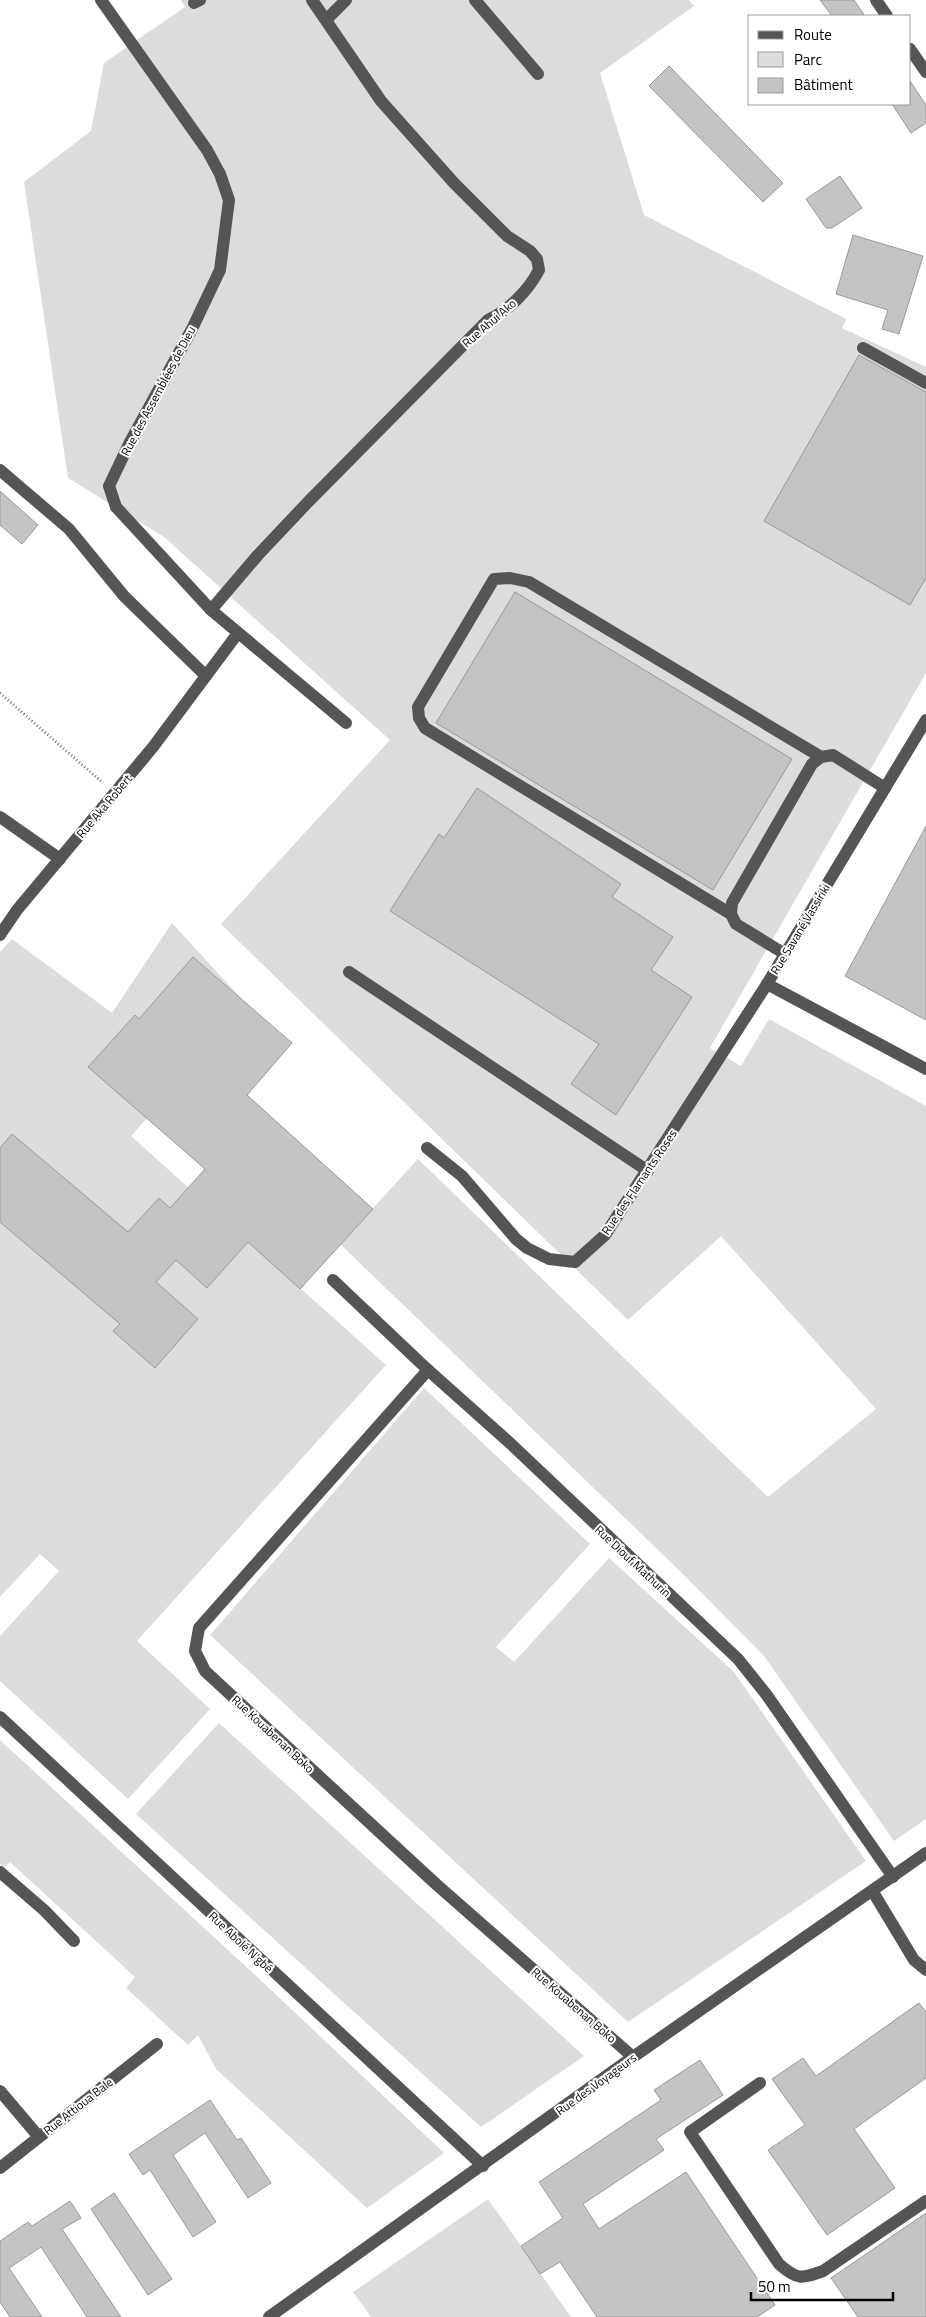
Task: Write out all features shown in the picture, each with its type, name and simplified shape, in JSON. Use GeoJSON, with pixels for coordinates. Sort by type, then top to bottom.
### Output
{"type":"FeatureCollection","features":[{"type":"Feature","properties":{"kind":"street","name":"Rue des Assemblées de Dieu"},"geometry":{"type":"LineString","coordinates":[[101,0],[207,150],[220,174],[229,200],[220,270],[192,329],[129,444],[109,486],[116,508],[211,610],[346,723]]}},
{"type":"Feature","properties":{"kind":"street","name":"Rue Ahui Ako"},"geometry":{"type":"LineString","coordinates":[[211,610],[258,555],[308,502],[488,320],[503,313],[534,280],[540,270],[537,259],[530,251],[507,236],[454,183],[380,101],[327,19],[312,0]]}},
{"type":"Feature","properties":{"kind":"street"},"geometry":{"type":"LineString","coordinates":[[327,19],[346,0]]}},
{"type":"Feature","properties":{"kind":"street"},"geometry":{"type":"LineString","coordinates":[[475,0],[538,74]]}},
{"type":"Feature","properties":{"kind":"street"},"geometry":{"type":"LineString","coordinates":[[876,0],[886,15]]}},
{"type":"Feature","properties":{"kind":"street"},"geometry":{"type":"LineString","coordinates":[[911,50],[926,72]]}},
{"type":"Feature","properties":{"kind":"street"},"geometry":{"type":"LineString","coordinates":[[863,348],[926,383]]}},
{"type":"Feature","properties":{"kind":"street"},"geometry":{"type":"LineString","coordinates":[[0,470],[69,529],[124,596],[206,676]]}},
{"type":"Feature","properties":{"kind":"street"},"geometry":{"type":"LineString","coordinates":[[731,914],[425,728],[419,718],[418,707],[494,579],[510,578],[529,582],[821,757]]}},
{"type":"Feature","properties":{"kind":"street","name":"Rue Aka Robert"},"geometry":{"type":"LineString","coordinates":[[0,935],[17,910],[116,793],[238,633]]}},
{"type":"Feature","properties":{"kind":"street","name":"Rue Savané Vassiriki"},"geometry":{"type":"LineString","coordinates":[[926,720],[767,984],[926,1069]]}},
{"type":"Feature","properties":{"kind":"street"},"geometry":{"type":"LineString","coordinates":[[785,954],[736,924],[731,914],[732,903],[812,764],[821,757],[832,755],[885,788]]}},
{"type":"Feature","properties":{"kind":"street"},"geometry":{"type":"LineString","coordinates":[[0,817],[60,859]]}},
{"type":"Feature","properties":{"kind":"street"},"geometry":{"type":"LineString","coordinates":[[349,972],[648,1171]]}},
{"type":"Feature","properties":{"kind":"street","name":"Rue des Flamants Roses"},"geometry":{"type":"LineString","coordinates":[[427,1148],[462,1176],[527,1248],[549,1259],[575,1262],[604,1235],[648,1171],[767,984]]}},
{"type":"Feature","properties":{"kind":"street","name":"Rue Diouf Mathurin"},"geometry":{"type":"LineString","coordinates":[[332,1280],[428,1370],[511,1444],[610,1540],[738,1659],[766,1694],[893,1876]]}},
{"type":"Feature","properties":{"kind":"street","name":"Rue Kouabenan Boko"},"geometry":{"type":"LineString","coordinates":[[428,1370],[199,1628],[195,1651],[205,1671],[437,1885],[633,2057]]}},
{"type":"Feature","properties":{"kind":"street","name":"Rue Abolé N'gbé"},"geometry":{"type":"LineString","coordinates":[[0,1717],[483,2166]]}},
{"type":"Feature","properties":{"kind":"street","name":"Rue des Voyageurs"},"geometry":{"type":"LineString","coordinates":[[268,2317],[483,2166],[633,2057],[926,1854]]}},
{"type":"Feature","properties":{"kind":"street"},"geometry":{"type":"LineString","coordinates":[[0,1872],[44,1910],[74,1941]]}},
{"type":"Feature","properties":{"kind":"street"},"geometry":{"type":"LineString","coordinates":[[872,1892],[914,1960],[926,1970]]}},
{"type":"Feature","properties":{"kind":"street","name":"Rue Attioua Bale"},"geometry":{"type":"LineString","coordinates":[[0,2168],[157,2044]]}},
{"type":"Feature","properties":{"kind":"street"},"geometry":{"type":"LineString","coordinates":[[760,2084],[690,2132],[779,2264],[792,2275],[803,2278],[823,2271],[926,2201]]}},
{"type":"Feature","properties":{"kind":"street"},"geometry":{"type":"LineString","coordinates":[[0,2091],[39,2137]]}},
{"type":"Feature","properties":{"kind":"path"},"geometry":{"type":"LineString","coordinates":[[0,693],[116,793]]}},
{"type":"Feature","properties":{"kind":"green space"},"geometry":{"type":"Polygon","coordinates":[[[181,0],[689,0],[694,6],[600,73],[644,215],[846,319],[842,328],[926,367],[926,673],[710,1048],[741,1066],[769,1019],[926,1106],[926,1819],[894,1841],[764,1656],[682,1573],[340,1244],[418,1159],[768,1497],[876,1409],[721,1236],[628,1320],[221,924],[390,740],[164,537],[68,478],[24,182],[91,131],[104,63],[185,7],[181,0]]]}},
{"type":"Feature","properties":{"kind":"green space"},"geometry":{"type":"Polygon","coordinates":[[[172,923],[248,1006],[131,1136],[386,1365],[137,1641],[210,1709],[128,1799],[0,1681],[0,1636],[59,1571],[40,1554],[0,1597],[0,952],[12,939],[112,1013],[172,923]]]}},
{"type":"Feature","properties":{"kind":"green space"},"geometry":{"type":"Polygon","coordinates":[[[424,1388],[590,1544],[496,1647],[514,1662],[609,1558],[734,1672],[866,1861],[628,2022],[210,1635],[424,1388]]]}},
{"type":"Feature","properties":{"kind":"green space"},"geometry":{"type":"Polygon","coordinates":[[[219,1723],[584,2056],[481,2127],[136,1814],[219,1723]]]}},
{"type":"Feature","properties":{"kind":"green space"},"geometry":{"type":"Polygon","coordinates":[[[0,1740],[254,1974],[444,2153],[367,2208],[216,2069],[198,2035],[188,2045],[126,1988],[135,1977],[10,1862],[4,1868],[0,1864],[0,1740]]]}},
{"type":"Feature","properties":{"kind":"green space"},"geometry":{"type":"Polygon","coordinates":[[[488,2199],[571,2317],[371,2317],[353,2292],[488,2199]]]}},
{"type":"Feature","properties":{"kind":"building"},"geometry":{"type":"Polygon","coordinates":[[[820,0],[854,0],[864,15],[831,15],[820,0]]]}},
{"type":"Feature","properties":{"kind":"building"},"geometry":{"type":"Polygon","coordinates":[[[669,66],[783,183],[763,202],[649,86],[669,66]]]}},
{"type":"Feature","properties":{"kind":"building"},"geometry":{"type":"Polygon","coordinates":[[[911,82],[926,105],[926,123],[911,133],[893,105],[911,105],[911,82]]]}},
{"type":"Feature","properties":{"kind":"building"},"geometry":{"type":"Polygon","coordinates":[[[840,176],[862,208],[832,228],[826,228],[806,199],[840,176]]]}},
{"type":"Feature","properties":{"kind":"building"},"geometry":{"type":"Polygon","coordinates":[[[853,235],[923,256],[899,334],[882,329],[888,310],[836,294],[853,235]]]}},
{"type":"Feature","properties":{"kind":"building"},"geometry":{"type":"Polygon","coordinates":[[[859,355],[926,392],[926,578],[910,605],[764,521],[859,355]]]}},
{"type":"Feature","properties":{"kind":"building"},"geometry":{"type":"Polygon","coordinates":[[[0,491],[38,525],[22,544],[0,525],[0,491]]]}},
{"type":"Feature","properties":{"kind":"building"},"geometry":{"type":"Polygon","coordinates":[[[515,592],[792,759],[713,890],[436,723],[515,592]]]}},
{"type":"Feature","properties":{"kind":"building"},"geometry":{"type":"Polygon","coordinates":[[[477,788],[621,884],[612,897],[673,937],[651,970],[692,997],[616,1115],[571,1084],[599,1044],[390,911],[439,834],[444,838],[477,788]]]}},
{"type":"Feature","properties":{"kind":"building"},"geometry":{"type":"Polygon","coordinates":[[[926,826],[926,1020],[845,976],[926,826]]]}},
{"type":"Feature","properties":{"kind":"building"},"geometry":{"type":"Polygon","coordinates":[[[193,957],[292,1043],[247,1095],[373,1209],[300,1289],[248,1242],[207,1288],[176,1260],[156,1282],[198,1319],[155,1368],[113,1331],[120,1324],[0,1222],[0,1148],[12,1134],[128,1232],[159,1198],[170,1208],[205,1169],[88,1067],[135,1015],[139,1019],[193,957]]]}},
{"type":"Feature","properties":{"kind":"building"},"geometry":{"type":"Polygon","coordinates":[[[919,2003],[926,2012],[926,2078],[854,2129],[895,2188],[827,2235],[768,2150],[805,2125],[772,2079],[803,2058],[816,2076],[919,2003]]]}},
{"type":"Feature","properties":{"kind":"building"},"geometry":{"type":"Polygon","coordinates":[[[700,2060],[723,2095],[656,2139],[664,2150],[583,2204],[599,2229],[686,2172],[775,2305],[757,2317],[597,2317],[560,2262],[540,2274],[521,2246],[563,2218],[539,2182],[661,2100],[654,2090],[700,2060]]]}},
{"type":"Feature","properties":{"kind":"building"},"geometry":{"type":"Polygon","coordinates":[[[210,2100],[237,2140],[241,2138],[271,2183],[248,2198],[205,2133],[173,2155],[216,2222],[193,2237],[150,2170],[143,2175],[129,2154],[210,2100]]]}},
{"type":"Feature","properties":{"kind":"building"},"geometry":{"type":"Polygon","coordinates":[[[114,2193],[172,2279],[148,2295],[91,2209],[114,2193]]]}},
{"type":"Feature","properties":{"kind":"building"},"geometry":{"type":"Polygon","coordinates":[[[70,2201],[81,2218],[62,2229],[121,2317],[87,2317],[41,2247],[9,2268],[42,2317],[10,2317],[0,2302],[0,2241],[28,2222],[32,2226],[70,2201]]]}},
{"type":"Feature","properties":{"kind":"building"},"geometry":{"type":"Polygon","coordinates":[[[926,2213],[926,2317],[858,2317],[831,2278],[926,2213]]]}}]}
